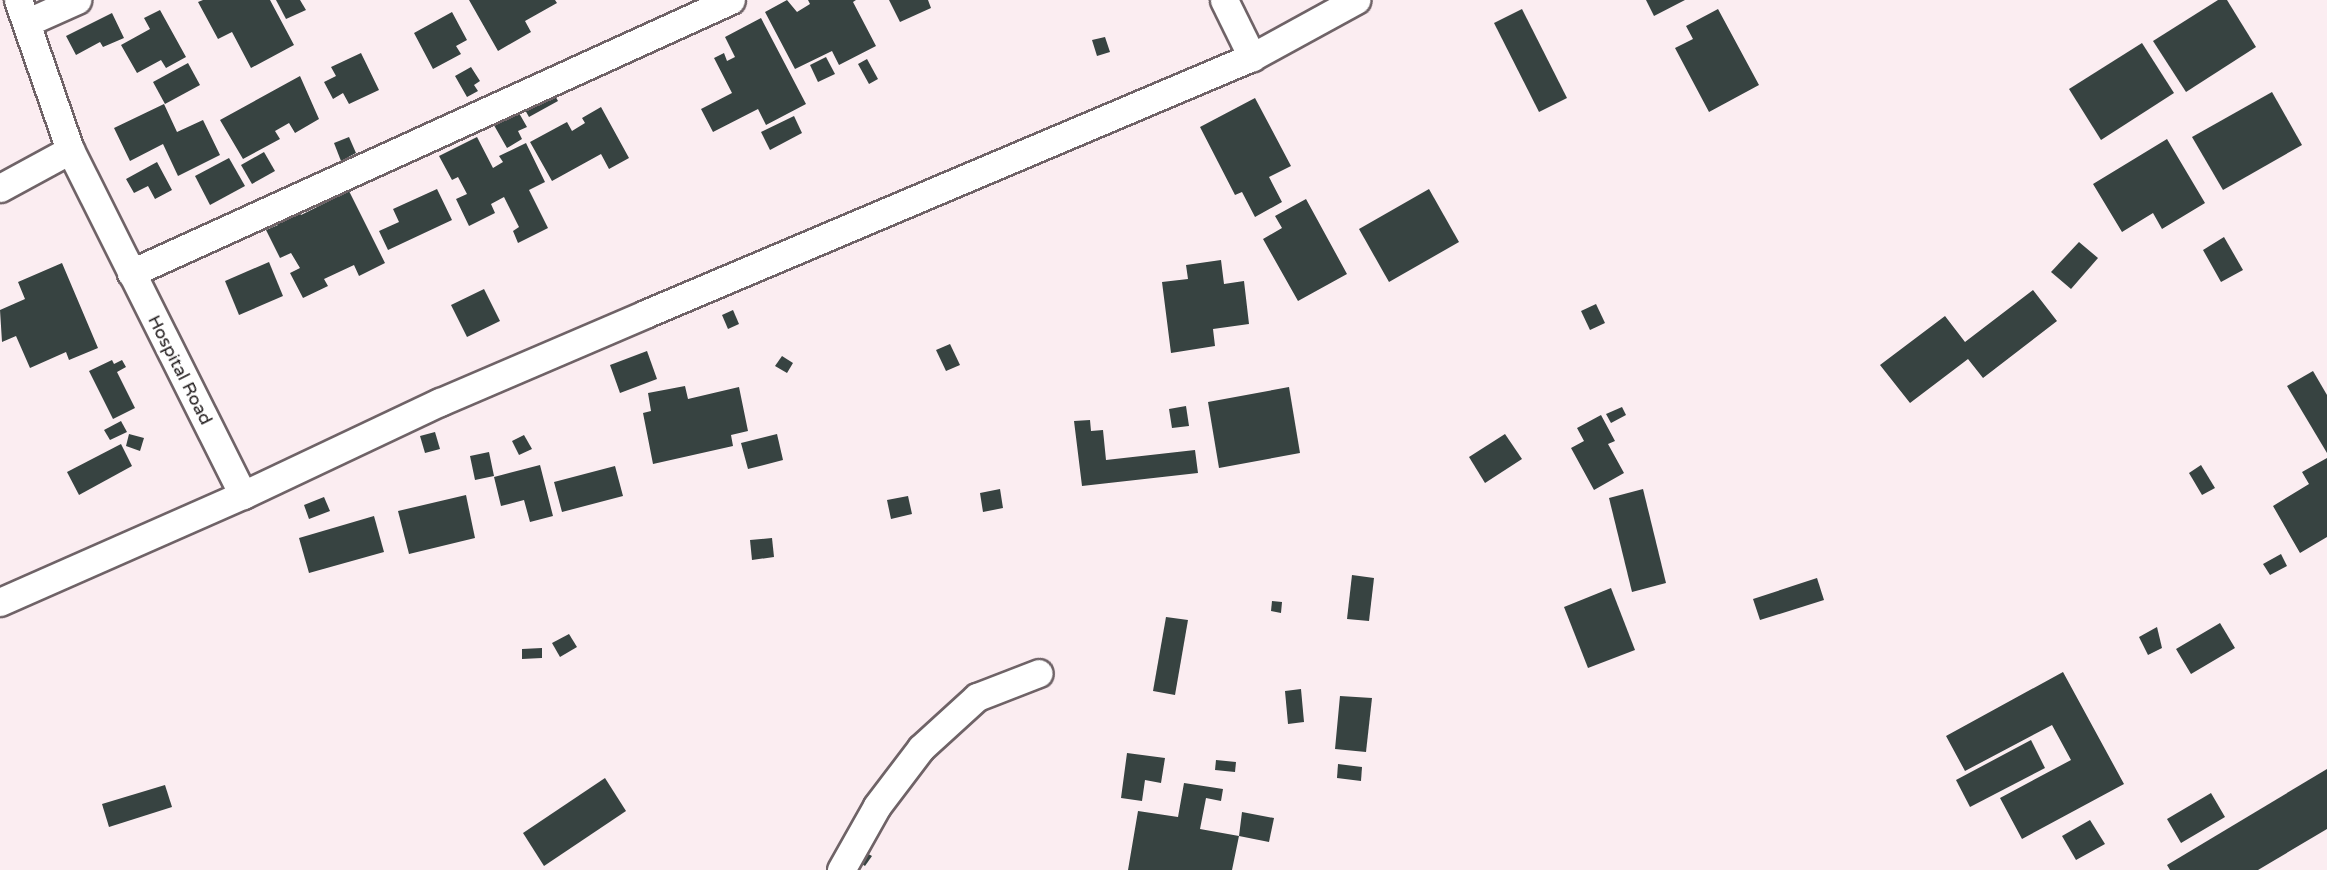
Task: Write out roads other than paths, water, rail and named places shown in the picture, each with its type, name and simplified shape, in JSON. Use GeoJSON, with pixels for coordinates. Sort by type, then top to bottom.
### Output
{"type":"FeatureCollection","features":[{"type":"Feature","properties":{"kind":"street"},"geometry":{"type":"LineString","coordinates":[[23,11],[76,0]]}},
{"type":"Feature","properties":{"kind":"street"},"geometry":{"type":"LineString","coordinates":[[130,273],[730,0]]}},
{"type":"Feature","properties":{"kind":"street"},"geometry":{"type":"LineString","coordinates":[[1224,0],[1252,57]]}},
{"type":"Feature","properties":{"kind":"street"},"geometry":{"type":"LineString","coordinates":[[0,602],[612,328],[1252,57],[1356,0]]}},
{"type":"Feature","properties":{"kind":"street","name":"Hospital Road"},"geometry":{"type":"LineString","coordinates":[[23,11],[70,150],[243,495]]}},
{"type":"Feature","properties":{"kind":"street"},"geometry":{"type":"LineString","coordinates":[[0,188],[70,150]]}},
{"type":"Feature","properties":{"kind":"street"},"geometry":{"type":"LineString","coordinates":[[841,870],[877,806],[921,748],[977,697],[1039,674]]}}]}
